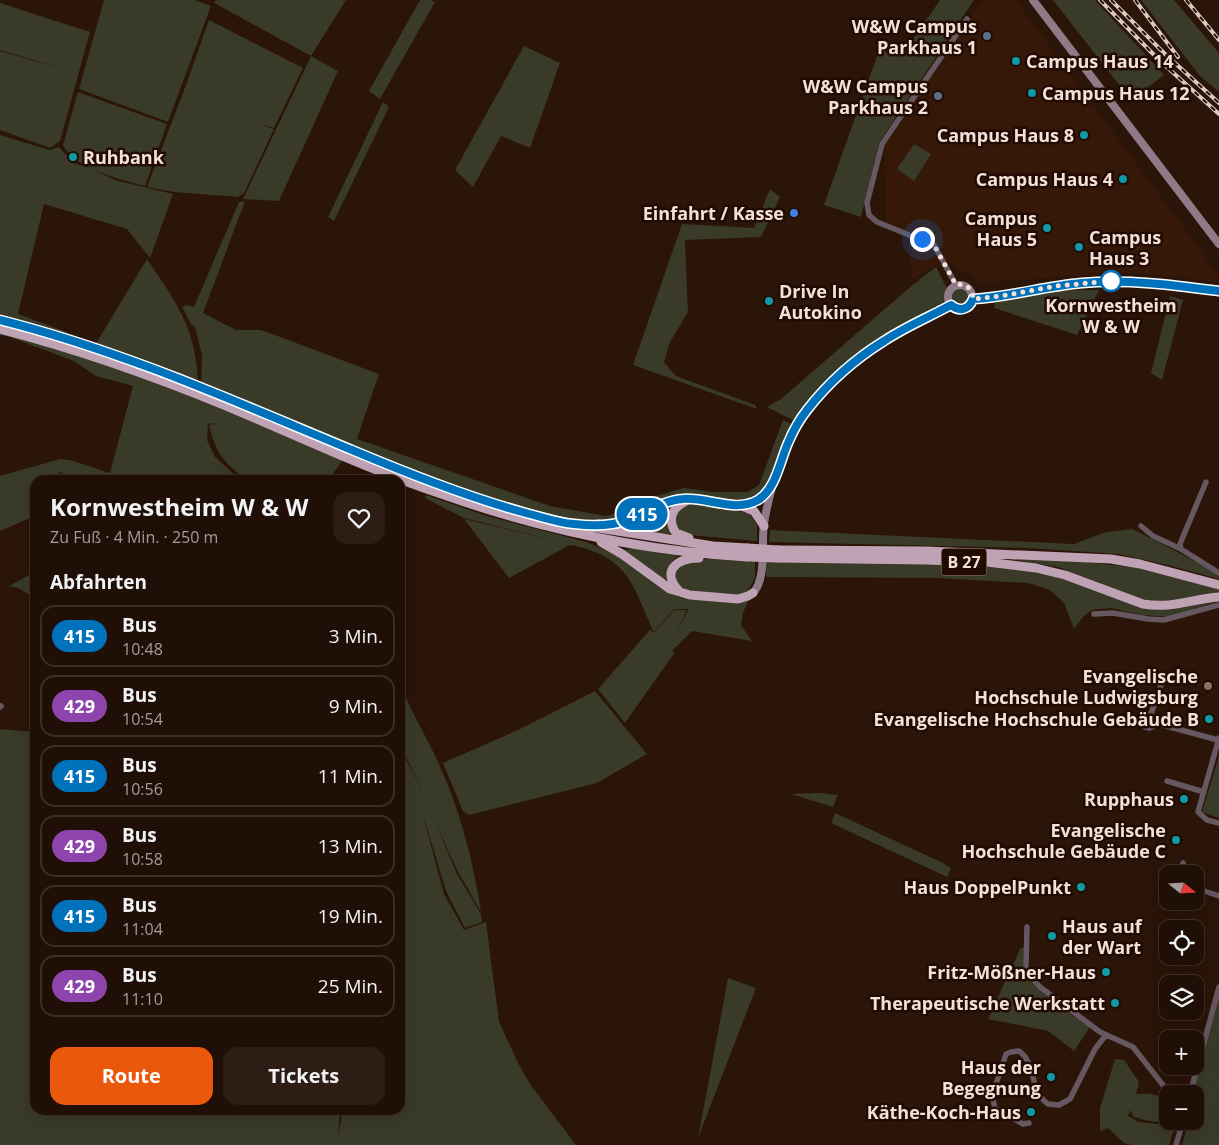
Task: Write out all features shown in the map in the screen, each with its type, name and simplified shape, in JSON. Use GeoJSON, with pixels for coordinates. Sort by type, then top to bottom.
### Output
{"type":"FeatureCollection","features":[{"type":"Feature","properties":{"kind":"highway","name":"B 27"},"geometry":{"type":"LineString","coordinates":[[0,320],[74,341],[376,461],[508,508],[573,524],[712,551]]}},
{"type":"Feature","properties":{"kind":"highway","name":"B 27"},"geometry":{"type":"LineString","coordinates":[[0,329],[178,382]]}},
{"type":"Feature","properties":{"kind":"highway","name":"B 27"},"geometry":{"type":"LineString","coordinates":[[225,401],[390,475]]}},
{"type":"Feature","properties":{"kind":"highway","name":"B 27"},"geometry":{"type":"LineString","coordinates":[[405,481],[502,515],[592,538],[712,551],[987,562],[1036,568],[1065,575],[1143,604],[1167,606],[1219,597]]}},
{"type":"Feature","properties":{"kind":"highway"},"geometry":{"type":"LineString","coordinates":[[741,506],[758,500],[772,484]]}},
{"type":"Feature","properties":{"kind":"highway","name":"B 27"},"geometry":{"type":"LineString","coordinates":[[573,524],[606,525],[625,521],[662,504],[682,499],[692,499],[741,506],[754,512],[764,526]]}},
{"type":"Feature","properties":{"kind":"highway","name":"B 27"},"geometry":{"type":"LineString","coordinates":[[692,499],[675,508],[671,516],[673,529],[681,536],[704,541],[712,551]]}},
{"type":"Feature","properties":{"kind":"highway","name":"B 27"},"geometry":{"type":"LineString","coordinates":[[592,538],[622,554],[670,589],[690,595],[738,599],[753,593]]}},
{"type":"Feature","properties":{"kind":"highway","name":"B 27"},"geometry":{"type":"LineString","coordinates":[[680,592],[671,581],[670,574],[673,567],[678,562],[686,559],[704,558],[712,551]]}},
{"type":"Feature","properties":{"kind":"highway","name":"B 27"},"geometry":{"type":"LineString","coordinates":[[778,554],[927,551],[1111,559],[1140,564],[1219,585]]}},
{"type":"Feature","properties":{"kind":"main road"},"geometry":{"type":"LineString","coordinates":[[1033,0],[1219,244]]}},
{"type":"Feature","properties":{"kind":"main road"},"geometry":{"type":"LineString","coordinates":[[973,299],[1056,286],[1111,281],[1164,284],[1219,291]]}},
{"type":"Feature","properties":{"kind":"main road"},"geometry":{"type":"LineString","coordinates":[[956,285],[965,285],[971,290],[973,299],[969,306],[958,309],[949,302],[948,294],[956,285]]}},
{"type":"Feature","properties":{"kind":"main road"},"geometry":{"type":"LineString","coordinates":[[753,593],[760,579],[764,526],[772,484],[796,426],[834,380],[862,356],[883,341],[951,305]]}},
{"type":"Feature","properties":{"kind":"street"},"geometry":{"type":"LineString","coordinates":[[956,285],[934,245],[877,222],[869,215],[866,203],[882,144],[967,19]]}},
{"type":"Feature","properties":{"kind":"street"},"geometry":{"type":"LineString","coordinates":[[1180,549],[1180,544],[1206,482]]}},
{"type":"Feature","properties":{"kind":"street"},"geometry":{"type":"LineString","coordinates":[[1141,526],[1152,536],[1180,549],[1219,573]]}},
{"type":"Feature","properties":{"kind":"street"},"geometry":{"type":"LineString","coordinates":[[1094,614],[1113,613],[1164,620],[1219,605]]}},
{"type":"Feature","properties":{"kind":"street"},"geometry":{"type":"LineString","coordinates":[[1151,714],[1163,679]]}},
{"type":"Feature","properties":{"kind":"street"},"geometry":{"type":"LineString","coordinates":[[1151,714],[1143,716],[1142,724],[1149,728],[1155,723]]}},
{"type":"Feature","properties":{"kind":"street"},"geometry":{"type":"LineString","coordinates":[[1151,714],[1155,718],[1155,723]]}},
{"type":"Feature","properties":{"kind":"street"},"geometry":{"type":"LineString","coordinates":[[1155,723],[1219,739],[1198,812],[1207,820],[1219,824]]}},
{"type":"Feature","properties":{"kind":"street"},"geometry":{"type":"LineString","coordinates":[[1167,781],[1204,792]]}},
{"type":"Feature","properties":{"kind":"street"},"geometry":{"type":"LineString","coordinates":[[1204,891],[1219,896]]}},
{"type":"Feature","properties":{"kind":"street"},"geometry":{"type":"LineString","coordinates":[[1027,927],[1026,967],[1032,978],[1040,987],[1106,1035],[1127,1043],[1138,1052],[1163,1085]]}},
{"type":"Feature","properties":{"kind":"street"},"geometry":{"type":"LineString","coordinates":[[1192,1085],[1219,987]]}},
{"type":"Feature","properties":{"kind":"street"},"geometry":{"type":"LineString","coordinates":[[1029,1122],[1023,1124],[995,1108],[992,1096],[1006,1054],[1019,1051],[1027,1056],[1038,1094],[1048,1104],[1058,1105],[1070,1099],[1095,1049],[1106,1035]]}},
{"type":"Feature","properties":{"kind":"street"},"geometry":{"type":"LineString","coordinates":[[1176,1145],[1180,1130]]}},
{"type":"Feature","properties":{"kind":"shaded area"},"geometry":{"type":"Polygon","coordinates":[[[982,0],[1016,0],[1215,270],[1219,276],[1219,282],[1150,274],[1112,273],[981,283],[944,260],[912,280],[909,237],[886,229],[884,145],[982,0]]]}},
{"type":"Feature","properties":{"kind":"green space"},"geometry":{"type":"Polygon","coordinates":[[[104,0],[195,0],[211,6],[168,122],[79,89],[104,0]]]}},
{"type":"Feature","properties":{"kind":"green space"},"geometry":{"type":"Polygon","coordinates":[[[216,0],[346,0],[311,56],[214,3],[216,0]]]}},
{"type":"Feature","properties":{"kind":"green space"},"geometry":{"type":"Polygon","coordinates":[[[420,0],[435,2],[380,99],[369,91],[420,0]]]}},
{"type":"Feature","properties":{"kind":"green space"},"geometry":{"type":"Polygon","coordinates":[[[940,0],[974,0],[879,143],[861,217],[824,205],[880,48],[903,54],[940,0]]]}},
{"type":"Feature","properties":{"kind":"green space"},"geometry":{"type":"Polygon","coordinates":[[[1053,0],[1095,0],[1164,75],[1131,100],[1053,0]]]}},
{"type":"Feature","properties":{"kind":"green space"},"geometry":{"type":"Polygon","coordinates":[[[1141,0],[1174,0],[1219,53],[1219,92],[1200,76],[1141,0]]]}},
{"type":"Feature","properties":{"kind":"green space"},"geometry":{"type":"Polygon","coordinates":[[[0,3],[90,32],[60,141],[50,148],[0,130],[0,51],[70,71],[0,50],[0,3]]]}},
{"type":"Feature","properties":{"kind":"green space"},"geometry":{"type":"Polygon","coordinates":[[[209,20],[303,68],[274,128],[257,123],[274,129],[244,193],[238,197],[174,192],[147,187],[209,20]]]}},
{"type":"Feature","properties":{"kind":"green space"},"geometry":{"type":"Polygon","coordinates":[[[524,46],[560,63],[530,148],[501,136],[473,187],[455,170],[524,46]]]}},
{"type":"Feature","properties":{"kind":"green space"},"geometry":{"type":"Polygon","coordinates":[[[311,56],[338,71],[279,201],[243,199],[311,56]]]}},
{"type":"Feature","properties":{"kind":"green space"},"geometry":{"type":"Polygon","coordinates":[[[78,92],[167,124],[145,186],[99,172],[68,153],[63,145],[78,92]]]}},
{"type":"Feature","properties":{"kind":"green space"},"geometry":{"type":"Polygon","coordinates":[[[383,102],[389,107],[334,221],[328,217],[383,102]]]}},
{"type":"Feature","properties":{"kind":"green space"},"geometry":{"type":"Polygon","coordinates":[[[0,135],[50,150],[59,147],[73,163],[90,168],[115,180],[173,194],[150,258],[127,229],[44,204],[18,314],[64,331],[92,347],[0,320],[0,135]]]}},
{"type":"Feature","properties":{"kind":"green space"},"geometry":{"type":"Polygon","coordinates":[[[914,144],[931,154],[914,181],[897,169],[914,144]]]}},
{"type":"Feature","properties":{"kind":"green space"},"geometry":{"type":"Polygon","coordinates":[[[770,189],[780,197],[761,237],[685,240],[688,312],[670,342],[664,362],[676,376],[755,405],[757,409],[633,365],[682,224],[754,228],[770,189]]]}},
{"type":"Feature","properties":{"kind":"green space"},"geometry":{"type":"Polygon","coordinates":[[[245,201],[203,313],[236,330],[260,330],[267,332],[379,374],[357,439],[550,506],[606,516],[628,510],[656,496],[684,488],[712,492],[748,492],[759,485],[783,420],[796,426],[772,484],[748,504],[692,499],[643,514],[590,524],[507,508],[201,387],[202,355],[195,327],[191,324],[182,307],[187,305],[194,307],[239,202],[245,201]]]}},
{"type":"Feature","properties":{"kind":"green space"},"geometry":{"type":"Polygon","coordinates":[[[147,259],[183,317],[195,353],[198,380],[95,345],[147,259]]]}},
{"type":"Feature","properties":{"kind":"green space"},"geometry":{"type":"Polygon","coordinates":[[[936,267],[947,288],[945,305],[935,310],[935,301],[934,310],[877,342],[846,363],[794,421],[767,407],[781,399],[916,282],[921,281],[917,281],[936,267]]]}},
{"type":"Feature","properties":{"kind":"green space"},"geometry":{"type":"Polygon","coordinates":[[[957,289],[963,289],[968,294],[966,303],[957,305],[952,300],[952,294],[957,289]]]}},
{"type":"Feature","properties":{"kind":"green space"},"geometry":{"type":"Polygon","coordinates":[[[1050,290],[1099,290],[1077,335],[994,308],[995,302],[1050,290]]]}},
{"type":"Feature","properties":{"kind":"green space"},"geometry":{"type":"Polygon","coordinates":[[[1170,296],[1183,300],[1162,380],[1151,373],[1170,296]]]}},
{"type":"Feature","properties":{"kind":"green space"},"geometry":{"type":"Polygon","coordinates":[[[0,329],[75,350],[255,418],[314,449],[343,460],[332,475],[241,475],[226,462],[214,443],[209,425],[218,423],[208,424],[207,440],[215,457],[235,475],[63,475],[62,472],[55,475],[30,475],[30,518],[0,531],[0,476],[60,459],[70,460],[110,473],[133,386],[96,376],[74,361],[0,335],[0,329]]]}},
{"type":"Feature","properties":{"kind":"green space"},"geometry":{"type":"Polygon","coordinates":[[[426,495],[487,516],[586,542],[611,552],[625,560],[662,589],[680,597],[731,603],[749,599],[743,613],[741,625],[752,641],[692,631],[672,651],[675,652],[625,723],[598,689],[650,630],[654,633],[674,610],[687,610],[676,632],[689,609],[674,609],[654,632],[640,600],[626,575],[604,556],[570,545],[509,578],[464,519],[561,542],[464,518],[425,498],[426,495]]]}},
{"type":"Feature","properties":{"kind":"green space"},"geometry":{"type":"Polygon","coordinates":[[[694,503],[749,513],[757,525],[757,541],[689,535],[675,527],[674,515],[682,506],[694,503]]]}},
{"type":"Feature","properties":{"kind":"green space"},"geometry":{"type":"Polygon","coordinates":[[[671,505],[667,519],[672,533],[659,535],[610,527],[671,505]]]}},
{"type":"Feature","properties":{"kind":"green space"},"geometry":{"type":"Polygon","coordinates":[[[1132,529],[1219,575],[1219,579],[1118,554],[1027,548],[769,542],[770,530],[1074,544],[1106,532],[1132,529]]]}},
{"type":"Feature","properties":{"kind":"green space"},"geometry":{"type":"Polygon","coordinates":[[[634,548],[679,555],[668,568],[666,584],[623,550],[634,548]]]}},
{"type":"Feature","properties":{"kind":"green space"},"geometry":{"type":"Polygon","coordinates":[[[997,557],[1077,561],[1139,568],[1219,589],[1219,594],[1199,595],[1166,603],[1142,599],[1058,567],[997,557]]]}},
{"type":"Feature","properties":{"kind":"green space"},"geometry":{"type":"Polygon","coordinates":[[[710,559],[755,562],[755,578],[747,593],[734,596],[682,589],[675,581],[673,576],[677,567],[688,560],[710,559]]]}},
{"type":"Feature","properties":{"kind":"green space"},"geometry":{"type":"Polygon","coordinates":[[[766,561],[964,564],[1031,571],[1055,576],[1142,608],[1172,610],[1209,601],[1219,601],[1168,617],[1142,615],[1111,608],[1092,610],[1083,617],[1074,629],[1064,603],[1050,590],[1028,583],[938,578],[766,577],[766,561]]]}},
{"type":"Feature","properties":{"kind":"green space"},"geometry":{"type":"Polygon","coordinates":[[[30,575],[30,595],[18,588],[9,586],[30,575]]]}},
{"type":"Feature","properties":{"kind":"green space"},"geometry":{"type":"Polygon","coordinates":[[[595,691],[647,754],[597,783],[469,815],[463,811],[443,763],[520,729],[595,691]]]}},
{"type":"Feature","properties":{"kind":"green space"},"geometry":{"type":"Polygon","coordinates":[[[405,696],[438,762],[453,798],[470,854],[481,912],[457,870],[434,820],[457,874],[481,914],[482,922],[465,928],[446,891],[421,808],[444,894],[464,930],[486,922],[499,1022],[530,1084],[576,1145],[0,1145],[0,729],[30,732],[30,1115],[340,1115],[338,1137],[342,1115],[405,1115],[405,757],[423,793],[405,755],[405,696]]]}},
{"type":"Feature","properties":{"kind":"green space"},"geometry":{"type":"Polygon","coordinates":[[[1219,756],[1219,818],[1202,812],[1219,756]]]}},
{"type":"Feature","properties":{"kind":"green space"},"geometry":{"type":"Polygon","coordinates":[[[820,793],[838,795],[833,807],[791,794],[820,793]]]}},
{"type":"Feature","properties":{"kind":"green space"},"geometry":{"type":"Polygon","coordinates":[[[835,813],[943,863],[951,868],[947,877],[831,823],[835,813]]]}},
{"type":"Feature","properties":{"kind":"green space"},"geometry":{"type":"Polygon","coordinates":[[[1024,947],[1024,968],[1035,986],[1090,1027],[1074,1051],[1048,1031],[988,1019],[1020,949],[1024,947]]]}},
{"type":"Feature","properties":{"kind":"green space"},"geometry":{"type":"Polygon","coordinates":[[[728,978],[756,988],[698,1138],[728,978]]]}},
{"type":"Feature","properties":{"kind":"green space"},"geometry":{"type":"Polygon","coordinates":[[[1219,991],[1219,1145],[1182,1145],[1186,1130],[1204,1130],[1204,1085],[1195,1085],[1198,1075],[1204,1075],[1204,1050],[1219,991]]]}},
{"type":"Feature","properties":{"kind":"green space"},"geometry":{"type":"Polygon","coordinates":[[[1115,1059],[1124,1060],[1139,1082],[1136,1094],[1152,1094],[1159,1097],[1159,1122],[1134,1118],[1130,1110],[1128,1116],[1139,1122],[1159,1124],[1159,1130],[1174,1130],[1169,1145],[1131,1145],[1124,1143],[1108,1128],[1100,1131],[1100,1108],[1115,1059]]]}},
{"type":"Feature","properties":{"kind":"railway"},"geometry":{"type":"LineString","coordinates":[[1100,0],[1159,60],[1219,114]]}},
{"type":"Feature","properties":{"kind":"railway"},"geometry":{"type":"LineString","coordinates":[[1111,0],[1165,54],[1219,103]]}},
{"type":"Feature","properties":{"kind":"railway"},"geometry":{"type":"LineString","coordinates":[[1135,0],[1178,57]]}},
{"type":"Feature","properties":{"kind":"railway"},"geometry":{"type":"LineString","coordinates":[[1186,0],[1219,40]]}},
{"type":"Feature","properties":{"kind":"bus line","name":"415"},"geometry":{"type":"LineString","coordinates":[[0,320],[133,360],[447,488],[508,508],[554,520],[573,524],[606,525],[625,521],[662,504],[682,499],[741,506],[758,500],[772,484],[796,426],[805,412],[834,380],[883,341],[951,305],[954,308],[962,309],[969,306],[973,299],[1056,286],[1111,281],[1164,284],[1219,291]]}},
{"type":"Feature","properties":{"kind":"place","name":"W&W Campus Parkhaus 1"},"geometry":{"type":"Point","coordinates":[987,36]}},
{"type":"Feature","properties":{"kind":"place","name":"Campus Haus 14"},"geometry":{"type":"Point","coordinates":[1016,61]}},
{"type":"Feature","properties":{"kind":"place","name":"Campus Haus 12"},"geometry":{"type":"Point","coordinates":[1032,93]}},
{"type":"Feature","properties":{"kind":"place","name":"W&W Campus Parkhaus 2"},"geometry":{"type":"Point","coordinates":[938,96]}},
{"type":"Feature","properties":{"kind":"place","name":"Campus Haus 8"},"geometry":{"type":"Point","coordinates":[1084,135]}},
{"type":"Feature","properties":{"kind":"place","name":"Ruhbank"},"geometry":{"type":"Point","coordinates":[73,157]}},
{"type":"Feature","properties":{"kind":"place","name":"Campus Haus 4"},"geometry":{"type":"Point","coordinates":[1123,179]}},
{"type":"Feature","properties":{"kind":"place","name":"Einfahrt / Kasse"},"geometry":{"type":"Point","coordinates":[794,213]}},
{"type":"Feature","properties":{"kind":"place","name":"Campus Haus 5"},"geometry":{"type":"Point","coordinates":[1047,228]}},
{"type":"Feature","properties":{"kind":"place","name":"Campus Haus 3"},"geometry":{"type":"Point","coordinates":[1079,247]}},
{"type":"Feature","properties":{"kind":"place","name":"Kornwestheim W & W"},"geometry":{"type":"Point","coordinates":[1111,281]}},
{"type":"Feature","properties":{"kind":"place","name":"Drive In Autokino"},"geometry":{"type":"Point","coordinates":[769,301]}},
{"type":"Feature","properties":{"kind":"place","name":"Evangelische Hochschule Ludwigsburg"},"geometry":{"type":"Point","coordinates":[1208,686]}},
{"type":"Feature","properties":{"kind":"place","name":"Evangelische Hochschule Gebäude B"},"geometry":{"type":"Point","coordinates":[1209,719]}},
{"type":"Feature","properties":{"kind":"place","name":"Rupphaus"},"geometry":{"type":"Point","coordinates":[1184,799]}},
{"type":"Feature","properties":{"kind":"place","name":"Evangelische Hochschule Gebäude C"},"geometry":{"type":"Point","coordinates":[1176,840]}},
{"type":"Feature","properties":{"kind":"place","name":"Haus DoppelPunkt"},"geometry":{"type":"Point","coordinates":[1081,887]}},
{"type":"Feature","properties":{"kind":"place","name":"Haus auf der Wart"},"geometry":{"type":"Point","coordinates":[1052,936]}},
{"type":"Feature","properties":{"kind":"place","name":"Fritz-Mößner-Haus"},"geometry":{"type":"Point","coordinates":[1106,972]}},
{"type":"Feature","properties":{"kind":"place","name":"Therapeutische Werkstatt"},"geometry":{"type":"Point","coordinates":[1115,1003]}},
{"type":"Feature","properties":{"kind":"place","name":"Haus der Begegnung"},"geometry":{"type":"Point","coordinates":[1051,1077]}},
{"type":"Feature","properties":{"kind":"place","name":"Käthe-Koch-Haus"},"geometry":{"type":"Point","coordinates":[1031,1112]}},
{"type":"Feature","properties":{"kind":"route"},"geometry":{"type":"LineString","coordinates":[[922,239],[934,245],[953,276],[956,285],[960,284],[968,287],[973,294],[973,299],[1056,286],[1111,281]]}}]}
